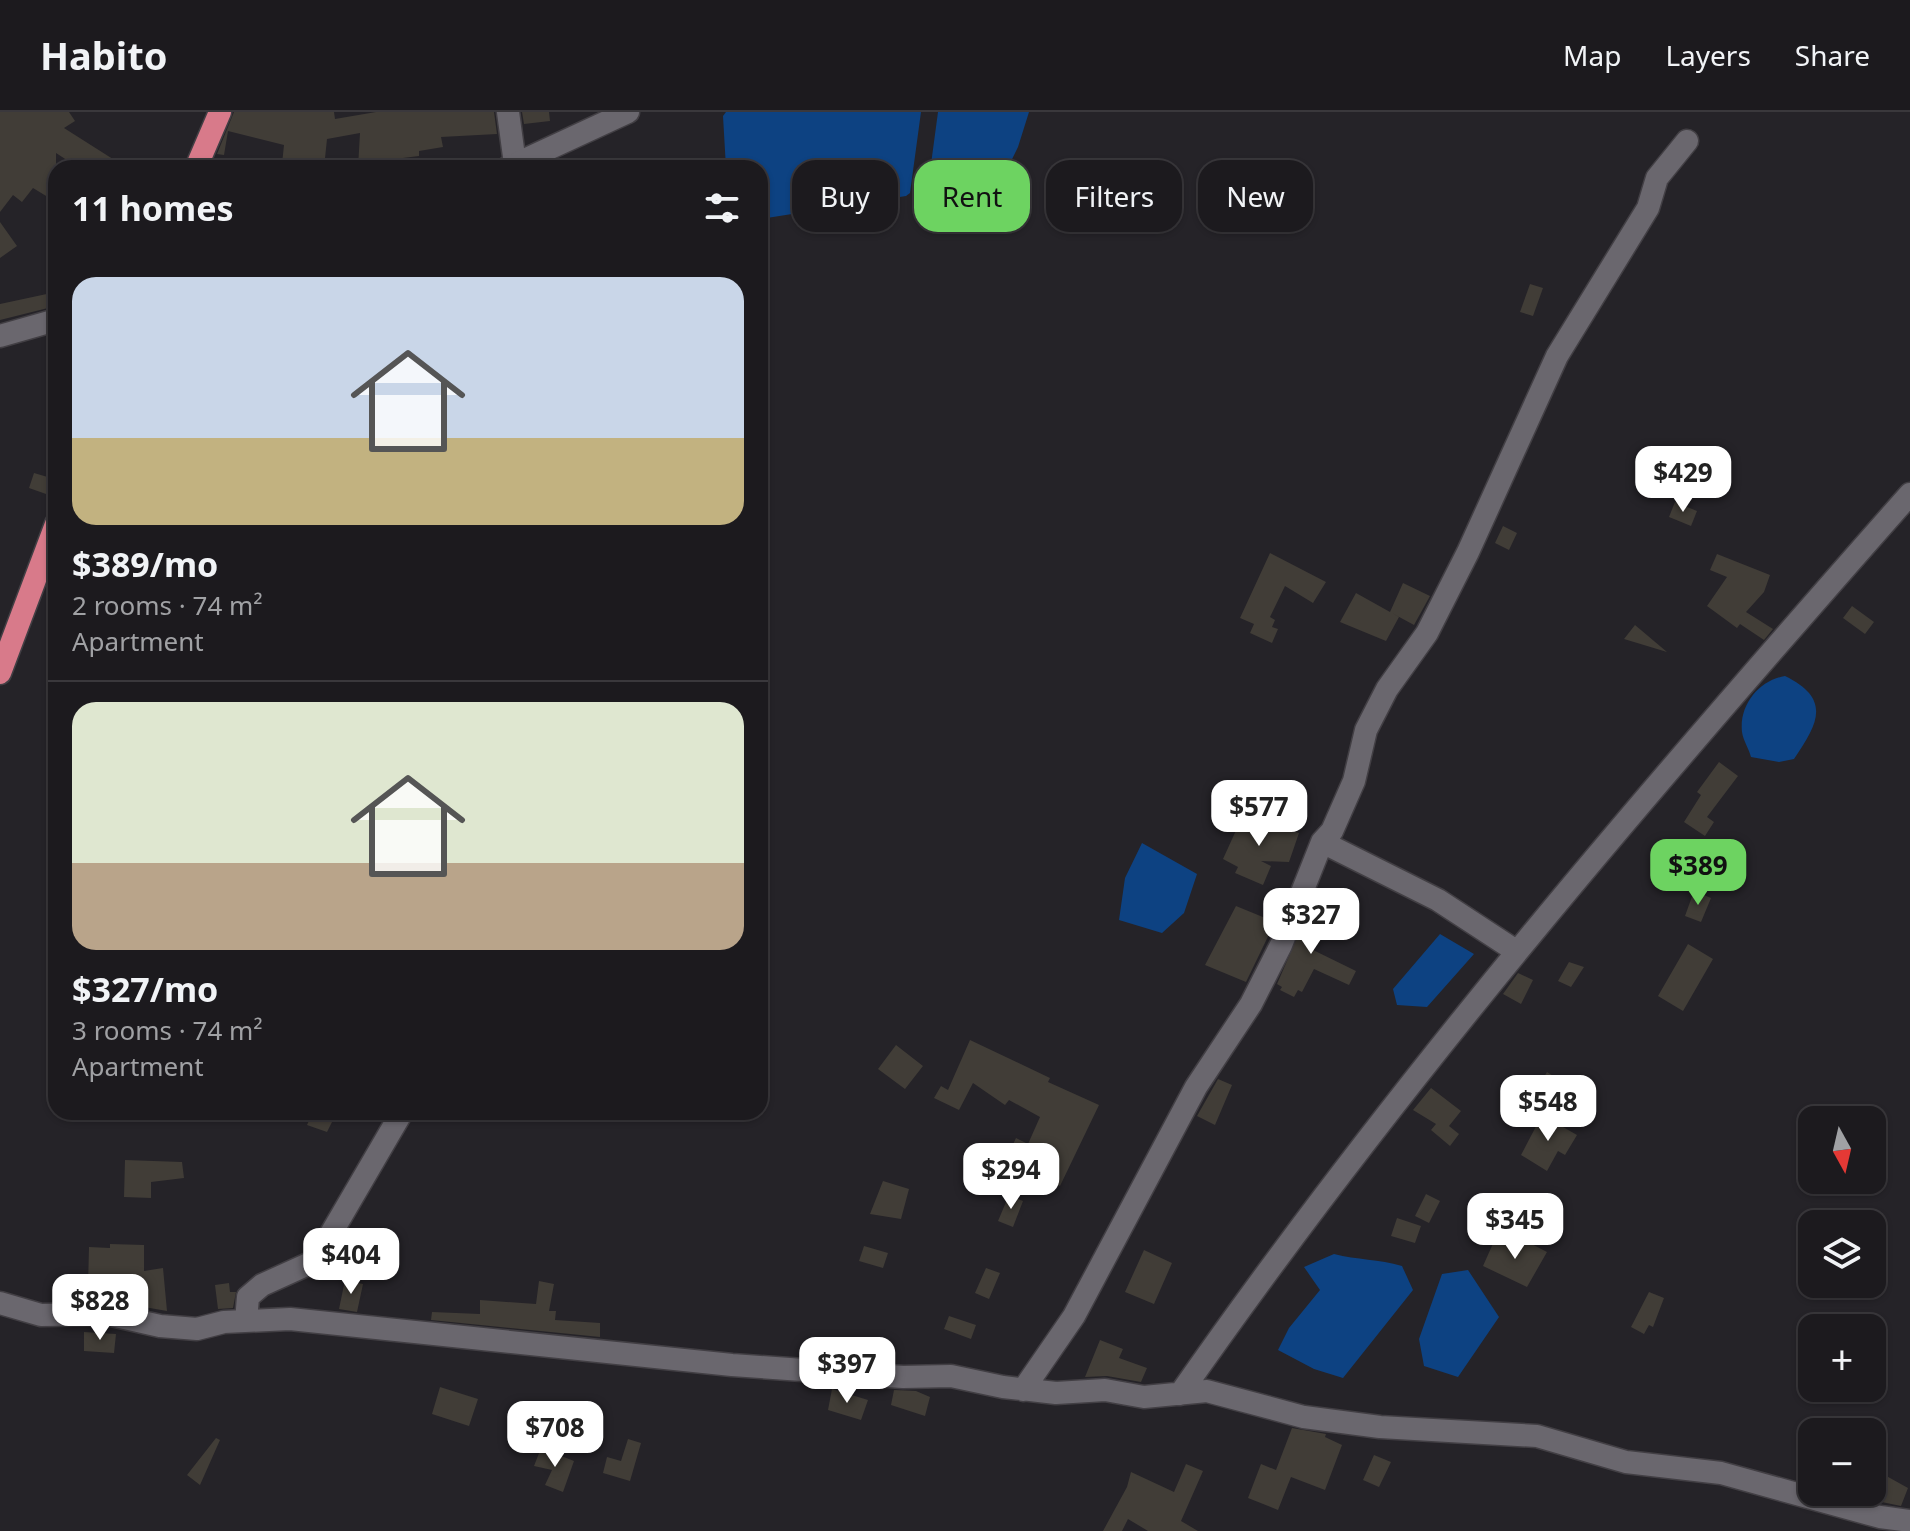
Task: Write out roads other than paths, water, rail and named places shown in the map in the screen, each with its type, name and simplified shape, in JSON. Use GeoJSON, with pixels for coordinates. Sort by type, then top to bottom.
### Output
{"type":"FeatureCollection","features":[{"type":"Feature","properties":{"kind":"highway"},"geometry":{"type":"LineString","coordinates":[[199,160],[220,112]]}},
{"type":"Feature","properties":{"kind":"highway"},"geometry":{"type":"LineString","coordinates":[[0,673],[48,545]]}},
{"type":"Feature","properties":{"kind":"street"},"geometry":{"type":"LineString","coordinates":[[508,112],[511,160]]}},
{"type":"Feature","properties":{"kind":"street"},"geometry":{"type":"LineString","coordinates":[[524,160],[628,112]]}},
{"type":"Feature","properties":{"kind":"street"},"geometry":{"type":"LineString","coordinates":[[1023,1390],[1074,1316],[1196,1087],[1251,1004],[1281,945],[1322,842],[1332,831],[1354,781],[1366,730],[1387,689],[1427,633],[1441,606],[1557,356],[1648,208],[1657,178],[1687,141]]}},
{"type":"Feature","properties":{"kind":"street"},"geometry":{"type":"LineString","coordinates":[[0,336],[48,322]]}},
{"type":"Feature","properties":{"kind":"street"},"geometry":{"type":"LineString","coordinates":[[1180,1394],[1324,1193],[1516,951],[1669,768],[1910,494]]}},
{"type":"Feature","properties":{"kind":"street"},"geometry":{"type":"LineString","coordinates":[[1322,842],[1438,900],[1516,951]]}},
{"type":"Feature","properties":{"kind":"street"},"geometry":{"type":"LineString","coordinates":[[246,1321],[248,1297],[262,1285],[315,1261],[397,1120]]}},
{"type":"Feature","properties":{"kind":"street"},"geometry":{"type":"LineString","coordinates":[[0,1303],[41,1315],[107,1314],[160,1326],[197,1329],[224,1322],[321,1322],[732,1365],[903,1377],[951,1376],[1056,1393],[1105,1390],[1144,1397],[1207,1391],[1304,1417],[1364,1425],[1537,1436],[1626,1462],[1721,1473],[1880,1517],[1910,1521]]}},
{"type":"Feature","properties":{"kind":"water"},"geometry":{"type":"Polygon","coordinates":[[[726,112],[921,112],[910,193],[906,196],[898,197],[898,160],[792,160],[792,214],[768,218],[768,160],[726,160],[723,116],[726,112]]]}},
{"type":"Feature","properties":{"kind":"water"},"geometry":{"type":"Polygon","coordinates":[[[938,112],[1029,112],[1012,160],[932,160],[938,112]]]}},
{"type":"Feature","properties":{"kind":"water"},"geometry":{"type":"Polygon","coordinates":[[[1785,676],[1810,694],[1815,703],[1814,723],[1794,759],[1779,762],[1751,757],[1742,732],[1744,712],[1760,688],[1785,676]]]}},
{"type":"Feature","properties":{"kind":"water"},"geometry":{"type":"Polygon","coordinates":[[[1142,843],[1197,874],[1184,913],[1162,933],[1119,920],[1125,878],[1142,843]]]}},
{"type":"Feature","properties":{"kind":"water"},"geometry":{"type":"Polygon","coordinates":[[[1440,934],[1474,954],[1427,1007],[1397,1005],[1393,989],[1440,934]]]}},
{"type":"Feature","properties":{"kind":"water"},"geometry":{"type":"Polygon","coordinates":[[[1334,1254],[1402,1266],[1413,1290],[1343,1378],[1314,1369],[1278,1350],[1289,1328],[1320,1290],[1304,1267],[1334,1254]]]}},
{"type":"Feature","properties":{"kind":"water"},"geometry":{"type":"Polygon","coordinates":[[[1468,1270],[1499,1317],[1458,1377],[1424,1366],[1419,1339],[1442,1274],[1468,1270]]]}}]}
